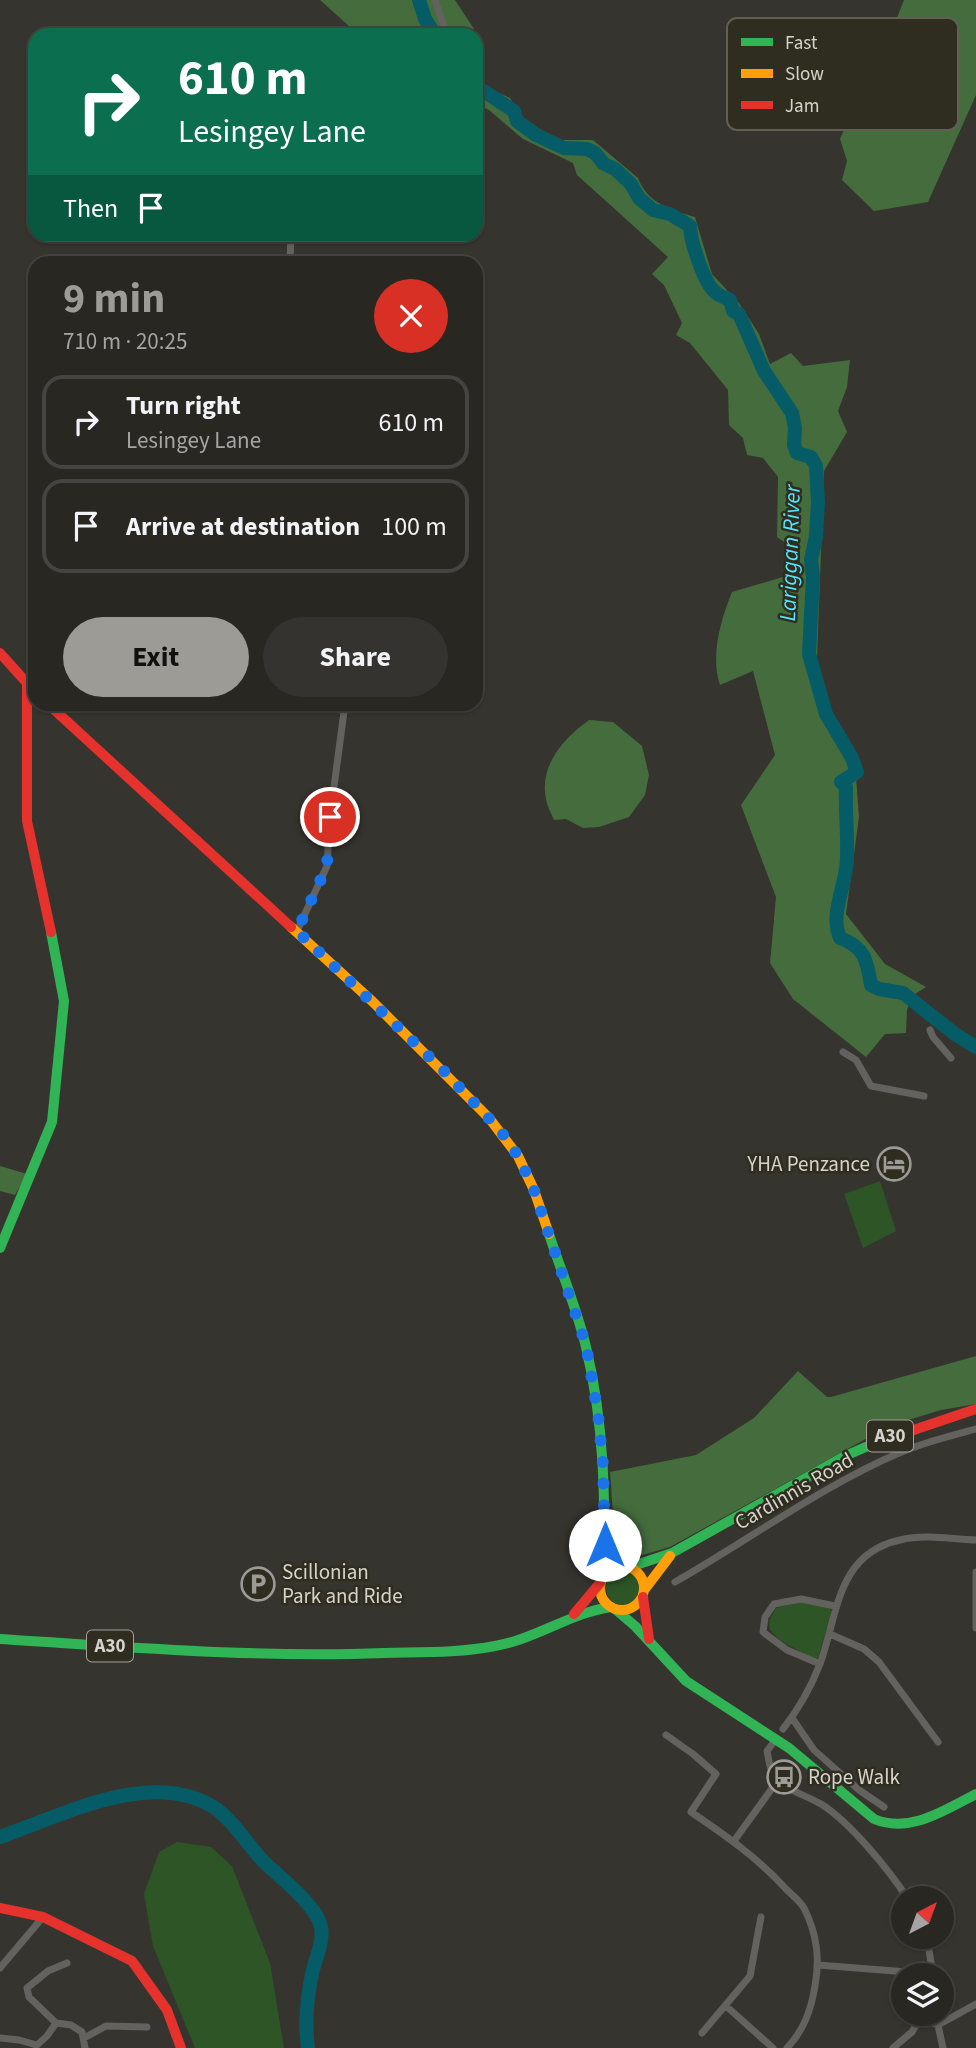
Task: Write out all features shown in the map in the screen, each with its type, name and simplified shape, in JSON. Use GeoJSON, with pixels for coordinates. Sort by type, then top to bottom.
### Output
{"type":"FeatureCollection","features":[{"type":"Feature","properties":{"kind":"main road"},"geometry":{"type":"LineString","coordinates":[[0,653],[28,685]]}},
{"type":"Feature","properties":{"kind":"main road"},"geometry":{"type":"LineString","coordinates":[[0,1248],[52,1122],[64,1001],[44,893],[27,821],[30,711]]}},
{"type":"Feature","properties":{"kind":"main road"},"geometry":{"type":"LineString","coordinates":[[56,711],[297,931],[441,1068],[495,1124],[518,1156],[534,1190],[586,1345],[598,1414],[605,1527],[602,1597],[630,1619],[667,1664],[686,1681],[803,1757],[861,1810],[886,1823],[902,1825],[917,1822],[976,1794]]}},
{"type":"Feature","properties":{"kind":"main road","name":"A30"},"geometry":{"type":"LineString","coordinates":[[628,1566],[673,1553],[845,1456],[885,1438],[976,1409]]}},
{"type":"Feature","properties":{"kind":"main road"},"geometry":{"type":"LineString","coordinates":[[605,1527],[628,1566],[640,1573],[649,1639]]}},
{"type":"Feature","properties":{"kind":"main road","name":"A30"},"geometry":{"type":"LineString","coordinates":[[644,1593],[673,1553]]}},
{"type":"Feature","properties":{"kind":"main road"},"geometry":{"type":"LineString","coordinates":[[601,1580],[612,1567],[628,1566]]}},
{"type":"Feature","properties":{"kind":"main road","name":"A30"},"geometry":{"type":"LineString","coordinates":[[569,1618],[587,1601],[601,1580]]}},
{"type":"Feature","properties":{"kind":"main road"},"geometry":{"type":"LineString","coordinates":[[613,1608],[632,1608],[644,1593]]}},
{"type":"Feature","properties":{"kind":"main road","name":"A30"},"geometry":{"type":"LineString","coordinates":[[0,1639],[178,1652],[326,1655],[464,1650],[524,1639],[569,1618],[592,1610],[613,1608]]}},
{"type":"Feature","properties":{"kind":"main road"},"geometry":{"type":"LineString","coordinates":[[0,1908],[43,1917],[132,1961],[167,2010],[181,2048]]}},
{"type":"Feature","properties":{"kind":"street"},"geometry":{"type":"LineString","coordinates":[[435,0],[445,28]]}},
{"type":"Feature","properties":{"kind":"street"},"geometry":{"type":"LineString","coordinates":[[297,931],[327,866],[330,817],[344,711]]}},
{"type":"Feature","properties":{"kind":"street"},"geometry":{"type":"LineString","coordinates":[[930,1030],[951,1058]]}},
{"type":"Feature","properties":{"kind":"street"},"geometry":{"type":"LineString","coordinates":[[843,1052],[856,1060],[871,1086],[924,1096]]}},
{"type":"Feature","properties":{"kind":"street","name":"Cardinnis Road"},"geometry":{"type":"LineString","coordinates":[[675,1582],[844,1480],[898,1453],[936,1439],[976,1429]]}},
{"type":"Feature","properties":{"kind":"street"},"geometry":{"type":"LineString","coordinates":[[783,1729],[808,1690],[820,1664],[830,1634],[835,1606],[846,1582],[860,1562],[877,1549],[900,1540],[922,1538],[976,1541]]}},
{"type":"Feature","properties":{"kind":"street"},"geometry":{"type":"LineString","coordinates":[[976,1572],[976,1628]]}},
{"type":"Feature","properties":{"kind":"street"},"geometry":{"type":"LineString","coordinates":[[820,1664],[788,1650],[763,1632],[765,1617],[774,1604],[801,1599],[835,1606]]}},
{"type":"Feature","properties":{"kind":"street"},"geometry":{"type":"LineString","coordinates":[[830,1634],[863,1649],[879,1662],[937,1742]]}},
{"type":"Feature","properties":{"kind":"street"},"geometry":{"type":"LineString","coordinates":[[792,1718],[814,1750],[859,1790],[884,1807]]}},
{"type":"Feature","properties":{"kind":"street"},"geometry":{"type":"LineString","coordinates":[[666,1735],[716,1774],[691,1812],[734,1841],[770,1872],[803,1906],[817,1943],[818,1965],[811,2006],[800,2034],[787,2048]]}},
{"type":"Feature","properties":{"kind":"street"},"geometry":{"type":"LineString","coordinates":[[776,1740],[767,1751],[771,1771],[778,1780],[822,1805],[838,1818],[891,1872],[900,1886]]}},
{"type":"Feature","properties":{"kind":"street"},"geometry":{"type":"LineString","coordinates":[[734,1841],[778,1780]]}},
{"type":"Feature","properties":{"kind":"street"},"geometry":{"type":"LineString","coordinates":[[0,1968],[43,1917]]}},
{"type":"Feature","properties":{"kind":"street"},"geometry":{"type":"LineString","coordinates":[[702,2033],[750,1976],[761,1917]]}},
{"type":"Feature","properties":{"kind":"street"},"geometry":{"type":"LineString","coordinates":[[67,1963],[48,1971],[27,1988],[29,1997],[56,2023],[71,2025],[82,2032],[85,2048]]}},
{"type":"Feature","properties":{"kind":"street"},"geometry":{"type":"LineString","coordinates":[[818,1965],[891,1971]]}},
{"type":"Feature","properties":{"kind":"street"},"geometry":{"type":"LineString","coordinates":[[954,2016],[976,2004]]}},
{"type":"Feature","properties":{"kind":"street"},"geometry":{"type":"LineString","coordinates":[[726,2006],[773,2048]]}},
{"type":"Feature","properties":{"kind":"street"},"geometry":{"type":"LineString","coordinates":[[0,2038],[19,2039],[37,2045],[56,2023]]}},
{"type":"Feature","properties":{"kind":"street"},"geometry":{"type":"LineString","coordinates":[[83,2038],[106,2026],[146,2027]]}},
{"type":"Feature","properties":{"kind":"street"},"geometry":{"type":"LineString","coordinates":[[893,2048],[916,2026]]}},
{"type":"Feature","properties":{"kind":"street"},"geometry":{"type":"LineString","coordinates":[[938,2026],[943,2048]]}},
{"type":"Feature","properties":{"kind":"green space"},"geometry":{"type":"Polygon","coordinates":[[[320,0],[455,0],[473,28],[351,28],[320,0]]]}},
{"type":"Feature","properties":{"kind":"green space"},"geometry":{"type":"Polygon","coordinates":[[[904,0],[976,0],[976,95],[928,202],[874,211],[842,180],[847,161],[840,139],[844,130],[958,130],[958,18],[897,18],[904,0]]]}},
{"type":"Feature","properties":{"kind":"green space"},"geometry":{"type":"Polygon","coordinates":[[[483,86],[510,98],[524,121],[561,140],[593,140],[638,178],[647,194],[669,208],[695,217],[712,274],[739,303],[759,334],[770,364],[791,353],[803,366],[850,360],[847,387],[838,411],[847,432],[824,471],[817,660],[831,712],[854,749],[859,817],[846,914],[885,964],[926,987],[912,996],[907,1010],[906,1033],[885,1034],[866,1057],[793,999],[770,963],[776,897],[741,805],[775,755],[753,671],[720,685],[717,674],[718,638],[732,592],[800,572],[800,553],[777,537],[778,477],[763,458],[747,455],[743,438],[729,425],[728,390],[690,343],[676,335],[682,323],[664,285],[652,274],[668,257],[577,175],[573,163],[523,139],[483,107],[483,86]]]}},
{"type":"Feature","properties":{"kind":"green space"},"geometry":{"type":"Polygon","coordinates":[[[589,720],[613,722],[642,746],[649,775],[645,795],[629,817],[599,827],[583,828],[566,819],[554,820],[545,787],[546,775],[556,754],[571,735],[589,720]]]}},
{"type":"Feature","properties":{"kind":"green space"},"geometry":{"type":"Polygon","coordinates":[[[0,1166],[27,1174],[15,1195],[0,1191],[0,1166]]]}},
{"type":"Feature","properties":{"kind":"green space"},"geometry":{"type":"Polygon","coordinates":[[[880,1181],[896,1231],[863,1248],[844,1194],[880,1181]]]}},
{"type":"Feature","properties":{"kind":"green space"},"geometry":{"type":"Polygon","coordinates":[[[976,1356],[976,1404],[941,1410],[889,1426],[670,1547],[632,1558],[625,1549],[616,1528],[610,1472],[696,1455],[754,1418],[798,1371],[827,1397],[831,1397],[976,1356]]]}},
{"type":"Feature","properties":{"kind":"green space"},"geometry":{"type":"Polygon","coordinates":[[[623,1571],[635,1576],[640,1588],[635,1600],[623,1605],[611,1600],[606,1588],[611,1576],[623,1571]]]}},
{"type":"Feature","properties":{"kind":"green space"},"geometry":{"type":"Polygon","coordinates":[[[806,1601],[830,1607],[831,1614],[818,1658],[813,1659],[780,1640],[770,1630],[769,1621],[776,1608],[806,1601]]]}},
{"type":"Feature","properties":{"kind":"green space"},"geometry":{"type":"Polygon","coordinates":[[[177,1842],[211,1847],[232,1866],[270,1963],[284,2048],[195,2048],[153,1946],[144,1894],[159,1852],[177,1842]]]}},
{"type":"Feature","properties":{"kind":"waterway","name":"Lariggan River"},"geometry":{"type":"LineString","coordinates":[[419,0],[431,28]]}},
{"type":"Feature","properties":{"kind":"waterway","name":"Lariggan River"},"geometry":{"type":"LineString","coordinates":[[483,91],[514,111],[517,121],[536,135],[564,148],[587,149],[595,153],[604,164],[615,169],[631,184],[639,198],[653,210],[670,214],[690,226],[695,251],[706,280],[717,293],[730,300],[764,371],[792,413],[797,453],[811,457],[816,466],[818,502],[811,560],[813,577],[809,654],[826,714],[852,758],[857,772],[841,782],[846,787],[847,858],[837,909],[837,928],[840,938],[860,950],[871,985],[903,993],[976,1047]]}},
{"type":"Feature","properties":{"kind":"waterway"},"geometry":{"type":"LineString","coordinates":[[0,1837],[78,1808],[135,1794],[163,1792],[190,1797],[215,1808],[229,1820],[265,1863],[306,1901],[318,1919],[321,1939],[309,1992],[308,2048]]}},
{"type":"Feature","properties":{"kind":"traffic: fast"},"geometry":{"type":"LineString","coordinates":[[0,1248],[52,1122],[64,1001],[51,932]]}},
{"type":"Feature","properties":{"kind":"traffic: fast"},"geometry":{"type":"LineString","coordinates":[[549,1234],[574,1304],[597,1404],[604,1490],[603,1577]]}},
{"type":"Feature","properties":{"kind":"traffic: fast"},"geometry":{"type":"LineString","coordinates":[[630,1567],[672,1553],[845,1456],[875,1443]]}},
{"type":"Feature","properties":{"kind":"traffic: fast"},"geometry":{"type":"LineString","coordinates":[[0,1639],[240,1653],[454,1651],[510,1643],[581,1615],[611,1607]]}},
{"type":"Feature","properties":{"kind":"traffic: fast"},"geometry":{"type":"LineString","coordinates":[[615,1609],[635,1626],[686,1681],[789,1748],[874,1819],[887,1823],[914,1822],[940,1813],[976,1794]]}},
{"type":"Feature","properties":{"kind":"traffic: slow"},"geometry":{"type":"LineString","coordinates":[[291,927],[373,1002],[489,1118],[518,1156],[534,1190],[549,1234]]}},
{"type":"Feature","properties":{"kind":"traffic: slow"},"geometry":{"type":"LineString","coordinates":[[645,1589],[670,1556]]}},
{"type":"Feature","properties":{"kind":"traffic: slow"},"geometry":{"type":"LineString","coordinates":[[622,1566],[631,1567],[638,1572],[643,1579],[644,1588],[643,1597],[638,1604],[631,1609],[622,1610],[613,1609],[606,1604],[601,1597],[600,1588],[601,1579],[606,1572],[613,1567],[622,1566]]}},
{"type":"Feature","properties":{"kind":"traffic: jam"},"geometry":{"type":"LineString","coordinates":[[0,653],[28,684]]}},
{"type":"Feature","properties":{"kind":"traffic: jam"},"geometry":{"type":"LineString","coordinates":[[27,684],[27,821],[51,932]]}},
{"type":"Feature","properties":{"kind":"traffic: jam"},"geometry":{"type":"LineString","coordinates":[[56,711],[291,927]]}},
{"type":"Feature","properties":{"kind":"traffic: jam"},"geometry":{"type":"LineString","coordinates":[[875,1443],[976,1409]]}},
{"type":"Feature","properties":{"kind":"traffic: jam"},"geometry":{"type":"LineString","coordinates":[[607,1529],[626,1565]]}},
{"type":"Feature","properties":{"kind":"traffic: jam"},"geometry":{"type":"LineString","coordinates":[[574,1614],[600,1583]]}},
{"type":"Feature","properties":{"kind":"traffic: jam"},"geometry":{"type":"LineString","coordinates":[[643,1597],[649,1639]]}},
{"type":"Feature","properties":{"kind":"traffic: jam"},"geometry":{"type":"LineString","coordinates":[[0,1908],[43,1917],[132,1961],[167,2010],[181,2048]]}},
{"type":"Feature","properties":{"kind":"place","name":"YHA Penzance"},"geometry":{"type":"Point","coordinates":[894,1164]}},
{"type":"Feature","properties":{"kind":"place","name":"Scillonian Park and Ride"},"geometry":{"type":"Point","coordinates":[258,1584]}},
{"type":"Feature","properties":{"kind":"place","name":"Rope Walk"},"geometry":{"type":"Point","coordinates":[784,1777]}},
{"type":"Feature","properties":{"kind":"route"},"geometry":{"type":"LineString","coordinates":[[330,817],[327,866],[297,931],[441,1068],[500,1130],[518,1156],[534,1190],[586,1345],[598,1414],[603,1465],[605,1545]]}}]}
